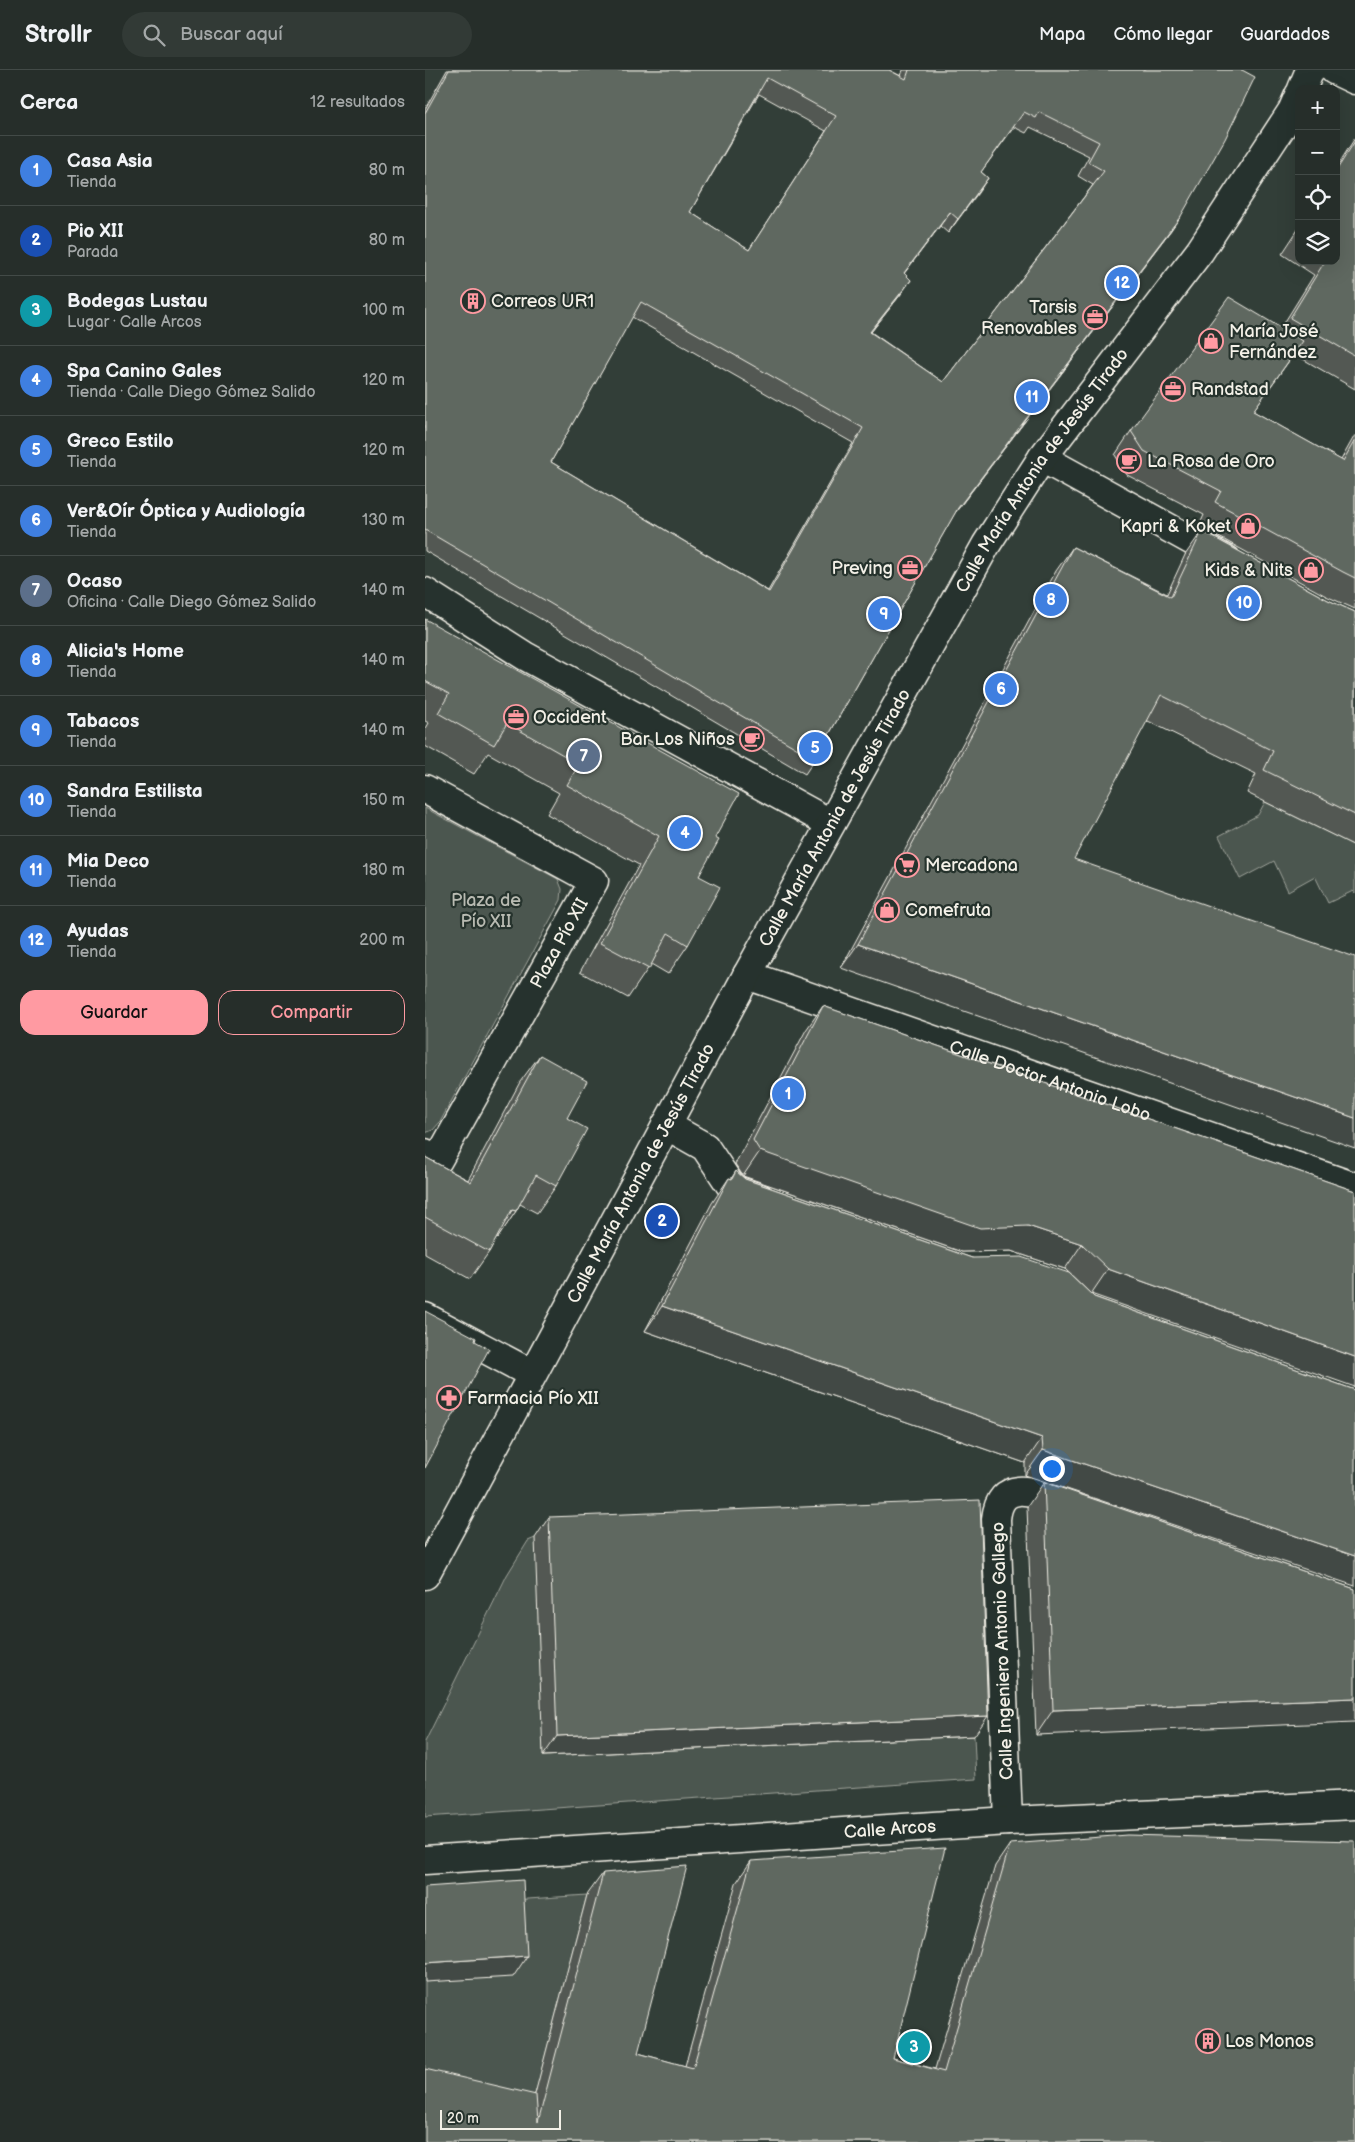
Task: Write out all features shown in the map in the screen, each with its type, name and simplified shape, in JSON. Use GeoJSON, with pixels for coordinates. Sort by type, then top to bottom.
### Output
{"type":"FeatureCollection","features":[{"type":"Feature","properties":{"kind":"street"},"geometry":{"type":"LineString","coordinates":[[1303,85],[1310,70]]}},
{"type":"Feature","properties":{"kind":"street"},"geometry":{"type":"LineString","coordinates":[[1334,70],[1355,80]]}},
{"type":"Feature","properties":{"kind":"street","name":"Calle María Antonia de Jesús Tirado"},"geometry":{"type":"LineString","coordinates":[[425,1575],[747,975],[986,545],[1042,458],[1200,251],[1295,104]]}},
{"type":"Feature","properties":{"kind":"street"},"geometry":{"type":"LineString","coordinates":[[1042,458],[1250,572]]}},
{"type":"Feature","properties":{"kind":"street"},"geometry":{"type":"LineString","coordinates":[[425,592],[525,656],[830,823]]}},
{"type":"Feature","properties":{"kind":"street","name":"Plaza Pío XII"},"geometry":{"type":"LineString","coordinates":[[425,789],[594,881],[438,1160],[425,1153]]}},
{"type":"Feature","properties":{"kind":"street","name":"Calle Doctor Antonio Lobo"},"geometry":{"type":"LineString","coordinates":[[747,975],[1355,1187]]}},
{"type":"Feature","properties":{"kind":"street"},"geometry":{"type":"LineString","coordinates":[[666,1125],[705,1147],[733,1189],[787,1208]]}},
{"type":"Feature","properties":{"kind":"street"},"geometry":{"type":"LineString","coordinates":[[425,1317],[533,1374]]}},
{"type":"Feature","properties":{"kind":"street","name":"Calle Ingeniero Antonio Gallego"},"geometry":{"type":"LineString","coordinates":[[1008,1821],[995,1519],[997,1504],[1009,1493],[1026,1490],[1092,1512]]}},
{"type":"Feature","properties":{"kind":"street","name":"Calle Arcos"},"geometry":{"type":"LineString","coordinates":[[425,1860],[1353,1800]]}},
{"type":"Feature","properties":{"kind":"green space"},"geometry":{"type":"Polygon","coordinates":[[[1265,802],[1355,846],[1355,893],[1353,891],[1328,903],[1315,876],[1288,891],[1274,861],[1240,879],[1219,836],[1258,815],[1265,802]]]}},
{"type":"Feature","properties":{"kind":"green space","name":"Plaza de Pío XII"},"geometry":{"type":"Polygon","coordinates":[[[425,808],[558,879],[562,889],[561,900],[440,1122],[433,1130],[425,1133],[425,808]]]}},
{"type":"Feature","properties":{"kind":"green space"},"geometry":{"type":"Polygon","coordinates":[[[535,1538],[974,1736],[976,1779],[425,1817],[425,1742],[507,1575],[528,1541],[535,1538]]]}},
{"type":"Feature","properties":{"kind":"green space"},"geometry":{"type":"Polygon","coordinates":[[[587,1895],[523,2141],[425,2095],[425,1906],[587,1895]]]}},
{"type":"Feature","properties":{"kind":"building"},"geometry":{"type":"Polygon","coordinates":[[[449,70],[889,70],[906,79],[909,70],[1242,70],[1255,77],[1225,139],[1181,216],[958,508],[815,759],[425,530],[425,113],[449,70]],[[767,78],[690,212],[749,250],[836,116],[767,78]],[[1024,112],[981,172],[988,178],[958,219],[950,212],[904,273],[911,280],[870,332],[943,382],[1104,171],[1088,162],[1099,142],[1039,112],[1036,118],[1024,112]],[[641,302],[551,462],[769,592],[863,428],[641,302]]]}},
{"type":"Feature","properties":{"kind":"building"},"geometry":{"type":"Polygon","coordinates":[[[1355,141],[1355,356],[1290,318],[1323,265],[1340,265],[1340,165],[1355,141]]]}},
{"type":"Feature","properties":{"kind":"building"},"geometry":{"type":"Polygon","coordinates":[[[1229,297],[1303,341],[1253,411],[1343,461],[1355,440],[1355,578],[1215,502],[1221,491],[1144,451],[1131,431],[1229,297]]]}},
{"type":"Feature","properties":{"kind":"building"},"geometry":{"type":"Polygon","coordinates":[[[1202,531],[1328,600],[1355,612],[1355,815],[1264,770],[1273,751],[1161,695],[1074,859],[1355,957],[1355,1118],[858,944],[1073,547],[1171,597],[1202,531]]]}},
{"type":"Feature","properties":{"kind":"building"},"geometry":{"type":"Polygon","coordinates":[[[425,619],[739,794],[715,838],[719,840],[699,876],[720,887],[688,945],[668,933],[649,969],[600,943],[659,836],[567,785],[579,764],[507,723],[494,745],[438,713],[449,694],[425,681],[425,619]]]}},
{"type":"Feature","properties":{"kind":"building"},"geometry":{"type":"Polygon","coordinates":[[[823,1006],[1355,1191],[1355,1357],[1108,1269],[1082,1244],[1028,1226],[980,1228],[760,1151],[753,1140],[823,1006]]]}},
{"type":"Feature","properties":{"kind":"building"},"geometry":{"type":"Polygon","coordinates":[[[540,1055],[587,1081],[567,1118],[587,1129],[556,1186],[536,1175],[516,1211],[512,1210],[489,1252],[425,1217],[425,1157],[471,1182],[540,1055]]]}},
{"type":"Feature","properties":{"kind":"building"},"geometry":{"type":"Polygon","coordinates":[[[736,1171],[745,1179],[972,1258],[1021,1257],[1069,1273],[1094,1297],[1355,1390],[1355,1556],[1043,1450],[1042,1438],[662,1306],[729,1178],[732,1179],[736,1171]]]}},
{"type":"Feature","properties":{"kind":"building"},"geometry":{"type":"Polygon","coordinates":[[[425,1311],[476,1338],[475,1341],[489,1349],[425,1468],[425,1311]]]}},
{"type":"Feature","properties":{"kind":"building"},"geometry":{"type":"Polygon","coordinates":[[[1044,1482],[1355,1589],[1355,1698],[1053,1710],[1044,1482]]]}},
{"type":"Feature","properties":{"kind":"building"},"geometry":{"type":"Polygon","coordinates":[[[980,1500],[988,1716],[557,1736],[549,1517],[980,1500]]]}},
{"type":"Feature","properties":{"kind":"building"},"geometry":{"type":"Polygon","coordinates":[[[1127,1835],[1355,1841],[1355,2142],[425,2142],[425,2069],[536,2095],[538,2122],[603,1873],[687,1866],[638,2053],[693,2068],[751,1861],[945,1848],[893,2058],[944,2072],[1010,1844],[1127,1835]]]}},
{"type":"Feature","properties":{"kind":"building"},"geometry":{"type":"Polygon","coordinates":[[[523,1880],[527,1956],[425,1963],[425,1887],[523,1880]]]}},
{"type":"Feature","properties":{"kind":"place","name":"Ayudas"},"geometry":{"type":"Point","coordinates":[1122,283]}},
{"type":"Feature","properties":{"kind":"place","name":"Correos UR1"},"geometry":{"type":"Point","coordinates":[473,301]}},
{"type":"Feature","properties":{"kind":"place","name":"Tarsis Renovables"},"geometry":{"type":"Point","coordinates":[1095,317]}},
{"type":"Feature","properties":{"kind":"place","name":"María José Fernández"},"geometry":{"type":"Point","coordinates":[1211,341]}},
{"type":"Feature","properties":{"kind":"place","name":"Randstad"},"geometry":{"type":"Point","coordinates":[1173,389]}},
{"type":"Feature","properties":{"kind":"place","name":"Mia Deco"},"geometry":{"type":"Point","coordinates":[1032,397]}},
{"type":"Feature","properties":{"kind":"place","name":"La Rosa de Oro"},"geometry":{"type":"Point","coordinates":[1129,461]}},
{"type":"Feature","properties":{"kind":"place","name":"Kapri & Koket"},"geometry":{"type":"Point","coordinates":[1248,526]}},
{"type":"Feature","properties":{"kind":"place","name":"Preving"},"geometry":{"type":"Point","coordinates":[910,568]}},
{"type":"Feature","properties":{"kind":"place","name":"Kids & Nits"},"geometry":{"type":"Point","coordinates":[1311,570]}},
{"type":"Feature","properties":{"kind":"place","name":"Alicia's Home"},"geometry":{"type":"Point","coordinates":[1051,600]}},
{"type":"Feature","properties":{"kind":"place","name":"Sandra Estilista"},"geometry":{"type":"Point","coordinates":[1244,603]}},
{"type":"Feature","properties":{"kind":"place","name":"Tabacos"},"geometry":{"type":"Point","coordinates":[884,614]}},
{"type":"Feature","properties":{"kind":"place","name":"Ver&Oír Óptica y Audiología"},"geometry":{"type":"Point","coordinates":[1001,689]}},
{"type":"Feature","properties":{"kind":"place","name":"Occident"},"geometry":{"type":"Point","coordinates":[516,717]}},
{"type":"Feature","properties":{"kind":"place","name":"Bar Los Niños"},"geometry":{"type":"Point","coordinates":[752,739]}},
{"type":"Feature","properties":{"kind":"place","name":"Greco Estilo"},"geometry":{"type":"Point","coordinates":[815,748]}},
{"type":"Feature","properties":{"kind":"place","name":"Ocaso"},"geometry":{"type":"Point","coordinates":[584,756]}},
{"type":"Feature","properties":{"kind":"place","name":"Spa Canino Gales"},"geometry":{"type":"Point","coordinates":[685,833]}},
{"type":"Feature","properties":{"kind":"place","name":"Mercadona"},"geometry":{"type":"Point","coordinates":[907,865]}},
{"type":"Feature","properties":{"kind":"place","name":"Comefruta"},"geometry":{"type":"Point","coordinates":[887,910]}},
{"type":"Feature","properties":{"kind":"place","name":"Casa Asia"},"geometry":{"type":"Point","coordinates":[788,1094]}},
{"type":"Feature","properties":{"kind":"place","name":"Pio XII"},"geometry":{"type":"Point","coordinates":[662,1221]}},
{"type":"Feature","properties":{"kind":"place","name":"Farmacia Pío XII"},"geometry":{"type":"Point","coordinates":[449,1398]}},
{"type":"Feature","properties":{"kind":"place","name":"Los Monos"},"geometry":{"type":"Point","coordinates":[1208,2041]}},
{"type":"Feature","properties":{"kind":"place","name":"Bodegas Lustau"},"geometry":{"type":"Point","coordinates":[914,2047]}}]}
